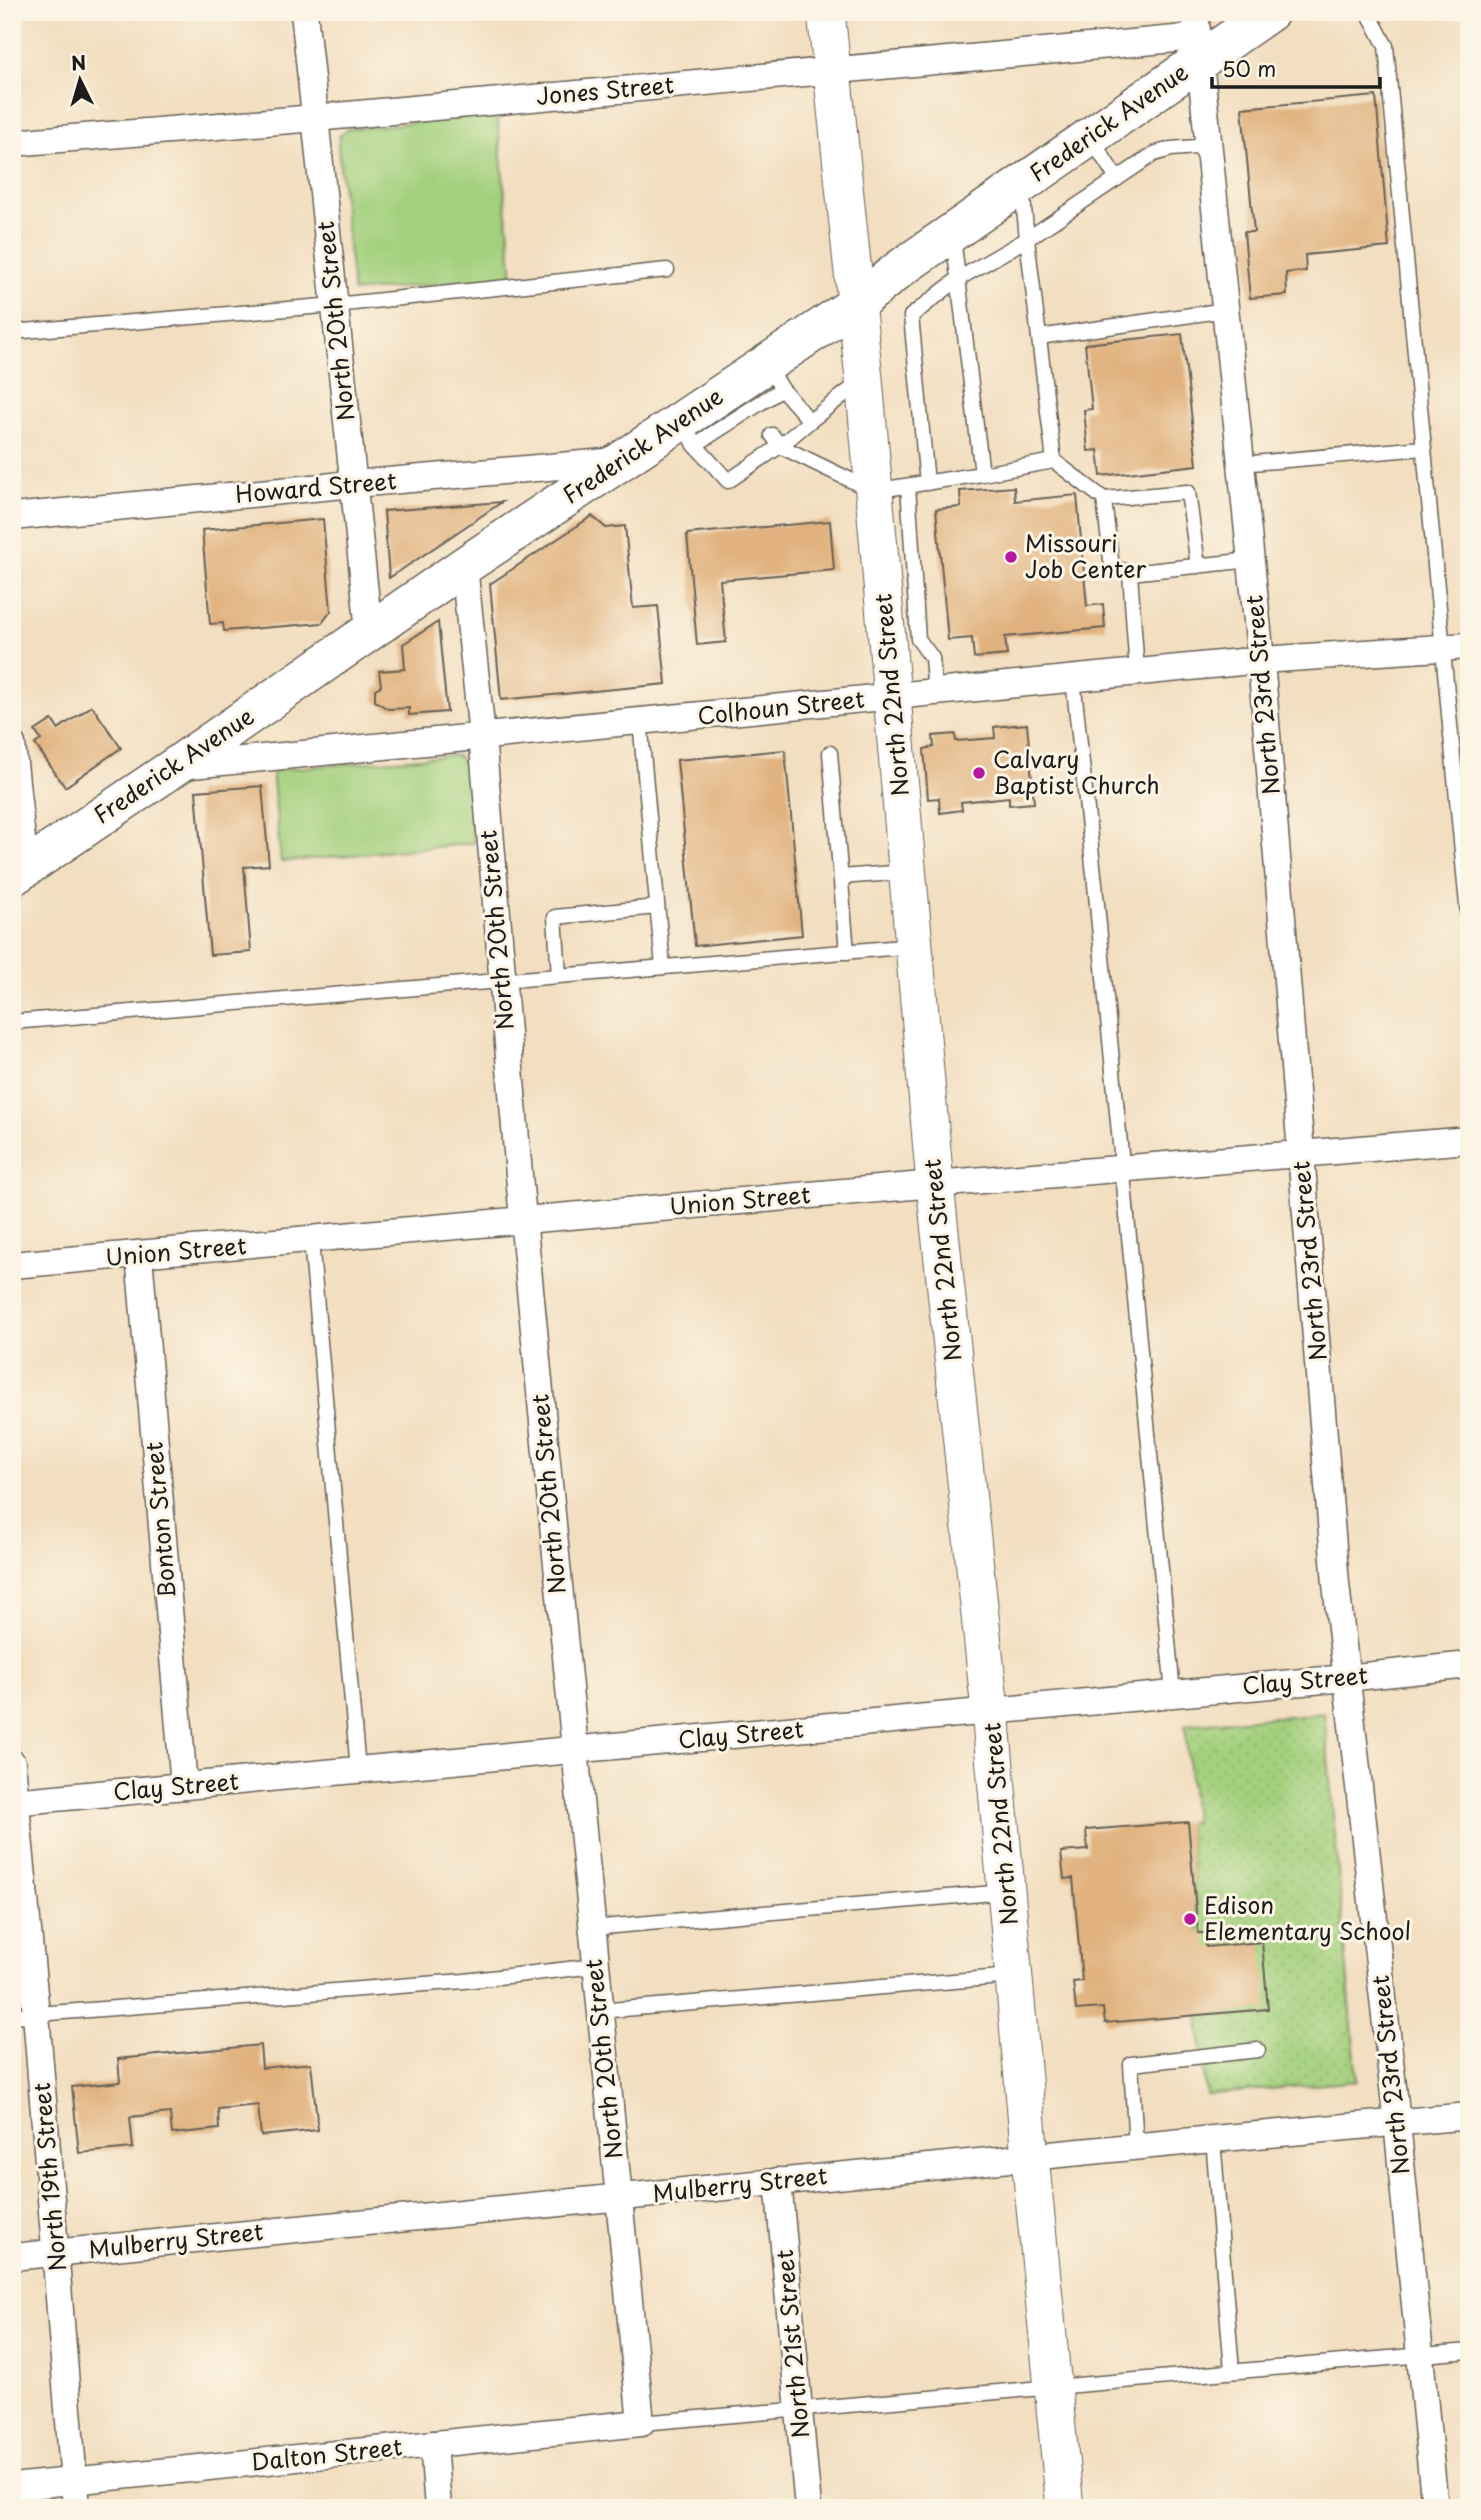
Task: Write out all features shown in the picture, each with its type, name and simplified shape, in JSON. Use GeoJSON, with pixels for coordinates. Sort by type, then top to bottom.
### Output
{"type":"FeatureCollection","features":[{"type":"Feature","properties":{"kind":"main road","name":"North 22nd Street"},"geometry":{"type":"LineString","coordinates":[[826,12],[864,379],[891,488],[893,697],[914,946],[1065,2508]]}},
{"type":"Feature","properties":{"kind":"main road","name":"Frederick Avenue"},"geometry":{"type":"LineString","coordinates":[[19,872],[621,461],[688,433],[774,376],[901,268],[1090,137],[1197,36],[1270,12]]}},
{"type":"Feature","properties":{"kind":"street","name":"North 20th Street"},"geometry":{"type":"LineString","coordinates":[[304,12],[369,631]]}},
{"type":"Feature","properties":{"kind":"street","name":"Jones Street"},"geometry":{"type":"LineString","coordinates":[[12,143],[315,118],[1197,36]]}},
{"type":"Feature","properties":{"kind":"street","name":"North 23rd Street"},"geometry":{"type":"LineString","coordinates":[[1197,36],[1261,660],[1346,1678],[1397,2122],[1435,2508]]}},
{"type":"Feature","properties":{"kind":"street","name":"Howard Street"},"geometry":{"type":"LineString","coordinates":[[12,517],[621,461]]}},
{"type":"Feature","properties":{"kind":"street","name":"North 20th Street"},"geometry":{"type":"LineString","coordinates":[[464,566],[482,736],[523,1220],[641,2423]]}},
{"type":"Feature","properties":{"kind":"street","name":"Colhoun Street"},"geometry":{"type":"LineString","coordinates":[[176,766],[1261,660],[1469,646]]}},
{"type":"Feature","properties":{"kind":"street"},"geometry":{"type":"LineString","coordinates":[[12,744],[19,872]]}},
{"type":"Feature","properties":{"kind":"street","name":"Union Street"},"geometry":{"type":"LineString","coordinates":[[12,1265],[1469,1140]]}},
{"type":"Feature","properties":{"kind":"street","name":"Bonton Street"},"geometry":{"type":"LineString","coordinates":[[139,1255],[184,1786]]}},
{"type":"Feature","properties":{"kind":"street","name":"Clay Street"},"geometry":{"type":"LineString","coordinates":[[14,1802],[1469,1665]]}},
{"type":"Feature","properties":{"kind":"street","name":"North 19th Street"},"geometry":{"type":"LineString","coordinates":[[12,1763],[24,2015],[56,2252],[76,2508]]}},
{"type":"Feature","properties":{"kind":"street","name":"Mulberry Street"},"geometry":{"type":"LineString","coordinates":[[12,2257],[1469,2116]]}},
{"type":"Feature","properties":{"kind":"street","name":"North 21st Street"},"geometry":{"type":"LineString","coordinates":[[778,2181],[808,2508]]}},
{"type":"Feature","properties":{"kind":"street","name":"Dalton Street"},"geometry":{"type":"LineString","coordinates":[[12,2487],[641,2423]]}},
{"type":"Feature","properties":{"kind":"street"},"geometry":{"type":"LineString","coordinates":[[433,2444],[438,2508]]}},
{"type":"Feature","properties":{"kind":"lane"},"geometry":{"type":"LineString","coordinates":[[1368,12],[1386,46],[1469,926]]}},
{"type":"Feature","properties":{"kind":"lane"},"geometry":{"type":"LineString","coordinates":[[1090,137],[1117,179]]}},
{"type":"Feature","properties":{"kind":"lane"},"geometry":{"type":"LineString","coordinates":[[927,483],[911,316],[958,279],[1027,239],[1154,154],[1171,149],[1209,146]]}},
{"type":"Feature","properties":{"kind":"lane"},"geometry":{"type":"LineString","coordinates":[[1021,185],[1054,461],[1104,499],[1188,492],[1198,566]]}},
{"type":"Feature","properties":{"kind":"lane"},"geometry":{"type":"LineString","coordinates":[[952,232],[982,474]]}},
{"type":"Feature","properties":{"kind":"lane"},"geometry":{"type":"LineString","coordinates":[[12,332],[335,305],[667,270]]}},
{"type":"Feature","properties":{"kind":"lane"},"geometry":{"type":"LineString","coordinates":[[1039,337],[1226,310]]}},
{"type":"Feature","properties":{"kind":"lane"},"geometry":{"type":"LineString","coordinates":[[688,433],[733,427],[755,412],[774,376],[810,421]]}},
{"type":"Feature","properties":{"kind":"lane"},"geometry":{"type":"LineString","coordinates":[[688,433],[728,481],[753,455],[810,421],[864,379]]}},
{"type":"Feature","properties":{"kind":"lane"},"geometry":{"type":"LineString","coordinates":[[776,440],[891,488],[1054,461]]}},
{"type":"Feature","properties":{"kind":"lane"},"geometry":{"type":"LineString","coordinates":[[1241,464],[1423,448]]}},
{"type":"Feature","properties":{"kind":"lane"},"geometry":{"type":"LineString","coordinates":[[891,488],[918,639],[932,658],[935,693]]}},
{"type":"Feature","properties":{"kind":"lane"},"geometry":{"type":"LineString","coordinates":[[1104,499],[1111,561],[1115,568],[1130,573],[1251,560]]}},
{"type":"Feature","properties":{"kind":"lane"},"geometry":{"type":"LineString","coordinates":[[1130,573],[1138,673]]}},
{"type":"Feature","properties":{"kind":"lane"},"geometry":{"type":"LineString","coordinates":[[1073,679],[1173,1693]]}},
{"type":"Feature","properties":{"kind":"lane"},"geometry":{"type":"LineString","coordinates":[[640,721],[663,967]]}},
{"type":"Feature","properties":{"kind":"lane"},"geometry":{"type":"LineString","coordinates":[[831,753],[847,952]]}},
{"type":"Feature","properties":{"kind":"lane"},"geometry":{"type":"LineString","coordinates":[[841,877],[908,872]]}},
{"type":"Feature","properties":{"kind":"lane"},"geometry":{"type":"LineString","coordinates":[[559,975],[555,917],[657,907]]}},
{"type":"Feature","properties":{"kind":"lane"},"geometry":{"type":"LineString","coordinates":[[12,1022],[914,946]]}},
{"type":"Feature","properties":{"kind":"lane"},"geometry":{"type":"LineString","coordinates":[[311,1240],[358,1770]]}},
{"type":"Feature","properties":{"kind":"lane"},"geometry":{"type":"LineString","coordinates":[[591,1928],[1007,1892]]}},
{"type":"Feature","properties":{"kind":"lane"},"geometry":{"type":"LineString","coordinates":[[24,2015],[450,1982],[595,1966]]}},
{"type":"Feature","properties":{"kind":"lane"},"geometry":{"type":"LineString","coordinates":[[599,2011],[1015,1976]]}},
{"type":"Feature","properties":{"kind":"lane"},"geometry":{"type":"LineString","coordinates":[[1136,2147],[1131,2064],[1258,2050]]}},
{"type":"Feature","properties":{"kind":"lane"},"geometry":{"type":"LineString","coordinates":[[1213,2139],[1232,2371]]}},
{"type":"Feature","properties":{"kind":"lane"},"geometry":{"type":"LineString","coordinates":[[641,2423],[1469,2351]]}},
{"type":"Feature","properties":{"kind":"green space"},"geometry":{"type":"Polygon","coordinates":[[[497,114],[513,277],[353,292],[338,146],[340,135],[349,129],[497,114]]]}},
{"type":"Feature","properties":{"kind":"green space"},"geometry":{"type":"Polygon","coordinates":[[[456,755],[463,762],[466,772],[474,843],[281,862],[272,770],[456,755]]]}},
{"type":"Feature","properties":{"kind":"green space"},"geometry":{"type":"Polygon","coordinates":[[[1324,1713],[1357,2081],[1206,2095],[1198,2015],[1206,1947],[1198,1933],[1188,1822],[1194,1821],[1185,1725],[1324,1713]]]}},
{"type":"Feature","properties":{"kind":"building"},"geometry":{"type":"Polygon","coordinates":[[[1376,96],[1389,247],[1305,255],[1306,271],[1286,273],[1287,295],[1250,298],[1244,232],[1254,232],[1242,108],[1376,96]]]}},
{"type":"Feature","properties":{"kind":"building"},"geometry":{"type":"Polygon","coordinates":[[[1182,334],[1197,465],[1101,476],[1098,450],[1088,451],[1084,410],[1092,409],[1085,344],[1182,334]]]}},
{"type":"Feature","properties":{"kind":"building","name":"Missouri Job Center"},"geometry":{"type":"Polygon","coordinates":[[[1014,487],[1015,501],[1077,495],[1087,606],[1103,604],[1105,628],[1005,637],[1007,655],[974,658],[972,638],[948,640],[936,509],[961,507],[960,491],[1014,487]]]}},
{"type":"Feature","properties":{"kind":"building"},"geometry":{"type":"Polygon","coordinates":[[[502,502],[425,554],[389,578],[384,511],[502,502]]]}},
{"type":"Feature","properties":{"kind":"building"},"geometry":{"type":"Polygon","coordinates":[[[592,516],[606,528],[625,526],[633,608],[658,606],[666,684],[501,700],[490,584],[592,516]]]}},
{"type":"Feature","properties":{"kind":"building"},"geometry":{"type":"Polygon","coordinates":[[[323,519],[331,611],[322,623],[224,631],[223,623],[210,624],[202,530],[323,519]]]}},
{"type":"Feature","properties":{"kind":"building"},"geometry":{"type":"Polygon","coordinates":[[[830,521],[834,570],[720,580],[726,642],[697,645],[687,534],[830,521]]]}},
{"type":"Feature","properties":{"kind":"building"},"geometry":{"type":"Polygon","coordinates":[[[438,622],[447,712],[409,715],[409,708],[388,709],[375,701],[375,689],[381,686],[379,671],[405,669],[403,644],[438,622]]]}},
{"type":"Feature","properties":{"kind":"building"},"geometry":{"type":"Polygon","coordinates":[[[92,706],[121,748],[65,787],[35,744],[41,740],[35,731],[52,720],[58,729],[92,706]]]}},
{"type":"Feature","properties":{"kind":"building","name":"Calvary Baptist Church"},"geometry":{"type":"Polygon","coordinates":[[[1027,724],[1034,803],[1009,805],[1009,797],[961,802],[962,810],[940,813],[939,798],[928,799],[924,749],[934,747],[933,736],[955,734],[956,741],[995,738],[994,727],[1027,724]]]}},
{"type":"Feature","properties":{"kind":"building"},"geometry":{"type":"Polygon","coordinates":[[[785,750],[802,935],[695,946],[677,760],[785,750]]]}},
{"type":"Feature","properties":{"kind":"building"},"geometry":{"type":"Polygon","coordinates":[[[262,786],[269,865],[244,867],[251,952],[210,955],[196,791],[262,786]]]}},
{"type":"Feature","properties":{"kind":"building","name":"Edison Elementary School"},"geometry":{"type":"Polygon","coordinates":[[[1188,1822],[1198,1933],[1205,1933],[1206,1947],[1262,1942],[1268,2009],[1105,2023],[1103,2008],[1076,2010],[1073,1982],[1082,1981],[1073,1878],[1064,1879],[1061,1852],[1088,1850],[1086,1830],[1188,1822]]]}},
{"type":"Feature","properties":{"kind":"building"},"geometry":{"type":"Polygon","coordinates":[[[260,2045],[262,2068],[311,2063],[318,2130],[261,2136],[258,2105],[218,2109],[219,2129],[172,2134],[170,2113],[130,2117],[133,2148],[79,2153],[72,2087],[120,2082],[118,2059],[260,2045]]]}},
{"type":"Feature","properties":{"kind":"place","name":"Missouri Job Center"},"geometry":{"type":"Point","coordinates":[1011,557]}},
{"type":"Feature","properties":{"kind":"place","name":"Calvary Baptist Church"},"geometry":{"type":"Point","coordinates":[979,773]}},
{"type":"Feature","properties":{"kind":"place","name":"Edison Elementary School"},"geometry":{"type":"Point","coordinates":[1190,1919]}}]}
